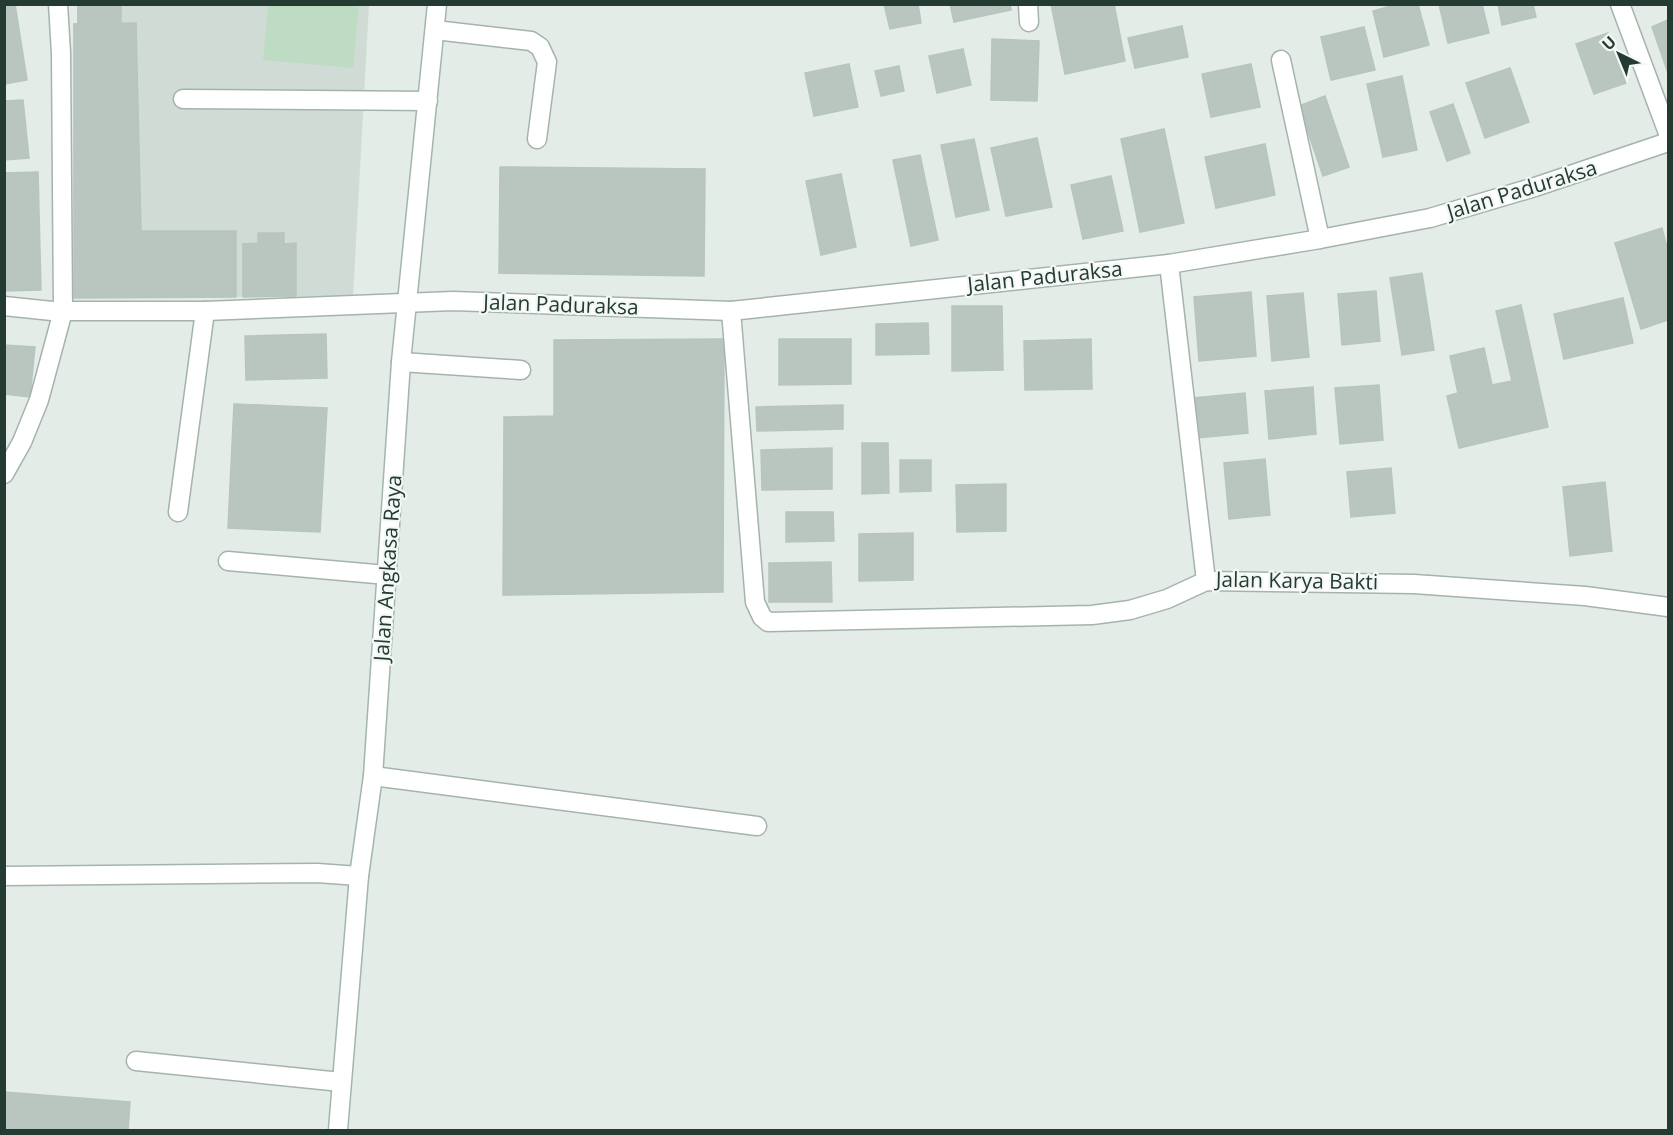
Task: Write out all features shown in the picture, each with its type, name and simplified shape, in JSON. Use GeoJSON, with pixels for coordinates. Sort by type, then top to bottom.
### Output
{"type":"FeatureCollection","features":[{"type":"Feature","properties":{"kind":"street"},"geometry":{"type":"LineString","coordinates":[[4,474],[22,442],[39,400],[51,310],[61,53],[58,4]]}},
{"type":"Feature","properties":{"kind":"street","name":"Jalan Angkasa Raya"},"geometry":{"type":"LineString","coordinates":[[338,1131],[359,876],[373,776],[401,362],[437,4]]}},
{"type":"Feature","properties":{"kind":"street"},"geometry":{"type":"LineString","coordinates":[[1620,4],[1668,133]]}},
{"type":"Feature","properties":{"kind":"street"},"geometry":{"type":"LineString","coordinates":[[435,30],[531,41],[540,47],[547,62],[537,140]]}},
{"type":"Feature","properties":{"kind":"street"},"geometry":{"type":"LineString","coordinates":[[1281,60],[1320,239]]}},
{"type":"Feature","properties":{"kind":"street"},"geometry":{"type":"LineString","coordinates":[[183,99],[428,100]]}},
{"type":"Feature","properties":{"kind":"street","name":"Jalan Paduraksa"},"geometry":{"type":"LineString","coordinates":[[4,306],[51,310],[205,311],[453,301],[731,311],[1169,264],[1320,239],[1430,218],[1535,188],[1668,142]]}},
{"type":"Feature","properties":{"kind":"street","name":"Jalan Karya Bakti"},"geometry":{"type":"LineString","coordinates":[[1169,264],[1206,581],[1414,584],[1585,596],[1668,607]]}},
{"type":"Feature","properties":{"kind":"street"},"geometry":{"type":"LineString","coordinates":[[178,512],[205,311]]}},
{"type":"Feature","properties":{"kind":"street"},"geometry":{"type":"LineString","coordinates":[[731,311],[755,602],[762,617],[768,622],[1092,615],[1130,610],[1167,599],[1206,581]]}},
{"type":"Feature","properties":{"kind":"street"},"geometry":{"type":"LineString","coordinates":[[401,362],[521,370]]}},
{"type":"Feature","properties":{"kind":"street"},"geometry":{"type":"LineString","coordinates":[[228,561],[387,575]]}},
{"type":"Feature","properties":{"kind":"street"},"geometry":{"type":"LineString","coordinates":[[373,776],[757,826]]}},
{"type":"Feature","properties":{"kind":"street"},"geometry":{"type":"LineString","coordinates":[[4,876],[317,873],[359,876]]}},
{"type":"Feature","properties":{"kind":"street"},"geometry":{"type":"LineString","coordinates":[[136,1061],[341,1082]]}},
{"type":"Feature","properties":{"kind":"shaded area"},"geometry":{"type":"Polygon","coordinates":[[[77,5],[369,5],[353,296],[74,298],[73,23],[77,23],[77,5]]]}},
{"type":"Feature","properties":{"kind":"green space"},"geometry":{"type":"Polygon","coordinates":[[[268,5],[359,5],[353,68],[263,60],[268,5]]]}},
{"type":"Feature","properties":{"kind":"building"},"geometry":{"type":"Polygon","coordinates":[[[4,4],[15,4],[27,80],[4,84],[4,4]]]}},
{"type":"Feature","properties":{"kind":"building"},"geometry":{"type":"Polygon","coordinates":[[[78,4],[121,4],[121,23],[78,24],[78,4]]]}},
{"type":"Feature","properties":{"kind":"building"},"geometry":{"type":"Polygon","coordinates":[[[884,4],[918,4],[921,23],[890,29],[884,4]]]}},
{"type":"Feature","properties":{"kind":"building"},"geometry":{"type":"Polygon","coordinates":[[[950,4],[1010,4],[1011,10],[954,22],[950,4]]]}},
{"type":"Feature","properties":{"kind":"building"},"geometry":{"type":"Polygon","coordinates":[[[1051,4],[1114,4],[1125,61],[1065,74],[1051,4]]]}},
{"type":"Feature","properties":{"kind":"building"},"geometry":{"type":"Polygon","coordinates":[[[1398,4],[1418,4],[1429,45],[1384,57],[1373,11],[1398,4]]]}},
{"type":"Feature","properties":{"kind":"building"},"geometry":{"type":"Polygon","coordinates":[[[1439,4],[1482,4],[1489,33],[1448,43],[1439,4]]]}},
{"type":"Feature","properties":{"kind":"building"},"geometry":{"type":"Polygon","coordinates":[[[1498,4],[1533,4],[1536,17],[1502,25],[1498,4]]]}},
{"type":"Feature","properties":{"kind":"building"},"geometry":{"type":"Polygon","coordinates":[[[1668,20],[1668,73],[1652,27],[1668,20]]]}},
{"type":"Feature","properties":{"kind":"building"},"geometry":{"type":"Polygon","coordinates":[[[136,23],[141,231],[236,231],[236,297],[74,298],[74,24],[136,23]]]}},
{"type":"Feature","properties":{"kind":"building"},"geometry":{"type":"Polygon","coordinates":[[[1182,26],[1188,57],[1135,68],[1128,38],[1182,26]]]}},
{"type":"Feature","properties":{"kind":"building"},"geometry":{"type":"Polygon","coordinates":[[[1364,27],[1375,70],[1331,80],[1321,37],[1364,27]]]}},
{"type":"Feature","properties":{"kind":"building"},"geometry":{"type":"Polygon","coordinates":[[[1608,33],[1626,83],[1594,94],[1576,44],[1608,33]]]}},
{"type":"Feature","properties":{"kind":"building"},"geometry":{"type":"Polygon","coordinates":[[[992,39],[1039,41],[1037,101],[991,100],[992,39]]]}},
{"type":"Feature","properties":{"kind":"building"},"geometry":{"type":"Polygon","coordinates":[[[963,49],[971,85],[937,93],[929,56],[963,49]]]}},
{"type":"Feature","properties":{"kind":"building"},"geometry":{"type":"Polygon","coordinates":[[[849,64],[858,107],[814,116],[805,73],[849,64]]]}},
{"type":"Feature","properties":{"kind":"building"},"geometry":{"type":"Polygon","coordinates":[[[1251,64],[1260,107],[1211,117],[1202,74],[1251,64]]]}},
{"type":"Feature","properties":{"kind":"building"},"geometry":{"type":"Polygon","coordinates":[[[899,66],[904,91],[881,96],[875,71],[899,66]]]}},
{"type":"Feature","properties":{"kind":"building"},"geometry":{"type":"Polygon","coordinates":[[[1510,68],[1529,122],[1485,138],[1466,83],[1510,68]]]}},
{"type":"Feature","properties":{"kind":"building"},"geometry":{"type":"Polygon","coordinates":[[[1402,76],[1417,150],[1383,157],[1367,84],[1402,76]]]}},
{"type":"Feature","properties":{"kind":"building"},"geometry":{"type":"Polygon","coordinates":[[[1325,96],[1349,167],[1323,176],[1299,106],[1325,96]]]}},
{"type":"Feature","properties":{"kind":"building"},"geometry":{"type":"Polygon","coordinates":[[[23,100],[29,158],[4,160],[4,101],[23,100]]]}},
{"type":"Feature","properties":{"kind":"building"},"geometry":{"type":"Polygon","coordinates":[[[1453,104],[1470,153],[1447,161],[1430,112],[1453,104]]]}},
{"type":"Feature","properties":{"kind":"building"},"geometry":{"type":"Polygon","coordinates":[[[1164,129],[1184,223],[1140,232],[1121,139],[1164,129]]]}},
{"type":"Feature","properties":{"kind":"building"},"geometry":{"type":"Polygon","coordinates":[[[1037,138],[1052,207],[1006,216],[991,148],[1037,138]]]}},
{"type":"Feature","properties":{"kind":"building"},"geometry":{"type":"Polygon","coordinates":[[[974,139],[989,210],[956,217],[941,145],[974,139]]]}},
{"type":"Feature","properties":{"kind":"building"},"geometry":{"type":"Polygon","coordinates":[[[1265,144],[1275,195],[1216,208],[1205,157],[1265,144]]]}},
{"type":"Feature","properties":{"kind":"building"},"geometry":{"type":"Polygon","coordinates":[[[920,155],[938,240],[911,246],[893,160],[920,155]]]}},
{"type":"Feature","properties":{"kind":"building"},"geometry":{"type":"Polygon","coordinates":[[[500,167],[705,169],[704,276],[499,273],[500,167]]]}},
{"type":"Feature","properties":{"kind":"building"},"geometry":{"type":"Polygon","coordinates":[[[38,172],[41,290],[4,291],[4,173],[38,172]]]}},
{"type":"Feature","properties":{"kind":"building"},"geometry":{"type":"Polygon","coordinates":[[[841,174],[856,247],[821,255],[806,181],[841,174]]]}},
{"type":"Feature","properties":{"kind":"building"},"geometry":{"type":"Polygon","coordinates":[[[1111,176],[1123,231],[1083,239],[1071,185],[1111,176]]]}},
{"type":"Feature","properties":{"kind":"building"},"geometry":{"type":"Polygon","coordinates":[[[1662,228],[1668,251],[1668,320],[1641,329],[1615,243],[1662,228]]]}},
{"type":"Feature","properties":{"kind":"building"},"geometry":{"type":"Polygon","coordinates":[[[258,233],[284,233],[284,244],[296,243],[296,296],[243,297],[243,244],[258,243],[258,233]]]}},
{"type":"Feature","properties":{"kind":"building"},"geometry":{"type":"Polygon","coordinates":[[[1422,273],[1434,350],[1402,355],[1390,278],[1422,273]]]}},
{"type":"Feature","properties":{"kind":"building"},"geometry":{"type":"Polygon","coordinates":[[[1376,291],[1380,341],[1342,345],[1338,294],[1376,291]]]}},
{"type":"Feature","properties":{"kind":"building"},"geometry":{"type":"Polygon","coordinates":[[[1251,292],[1256,356],[1199,361],[1194,297],[1251,292]]]}},
{"type":"Feature","properties":{"kind":"building"},"geometry":{"type":"Polygon","coordinates":[[[1303,293],[1309,357],[1272,361],[1267,296],[1303,293]]]}},
{"type":"Feature","properties":{"kind":"building"},"geometry":{"type":"Polygon","coordinates":[[[1623,298],[1633,343],[1564,359],[1554,314],[1623,298]]]}},
{"type":"Feature","properties":{"kind":"building"},"geometry":{"type":"Polygon","coordinates":[[[1521,305],[1548,427],[1459,448],[1447,396],[1458,393],[1450,356],[1484,348],[1492,385],[1512,381],[1496,311],[1521,305]]]}},
{"type":"Feature","properties":{"kind":"building"},"geometry":{"type":"Polygon","coordinates":[[[952,306],[1002,306],[1003,370],[952,371],[952,306]]]}},
{"type":"Feature","properties":{"kind":"building"},"geometry":{"type":"Polygon","coordinates":[[[928,323],[929,354],[876,355],[876,324],[928,323]]]}},
{"type":"Feature","properties":{"kind":"building"},"geometry":{"type":"Polygon","coordinates":[[[326,334],[327,378],[246,380],[245,336],[326,334]]]}},
{"type":"Feature","properties":{"kind":"building"},"geometry":{"type":"Polygon","coordinates":[[[724,339],[723,592],[503,595],[504,417],[554,416],[554,340],[724,339]]]}},
{"type":"Feature","properties":{"kind":"building"},"geometry":{"type":"Polygon","coordinates":[[[779,339],[851,339],[851,384],[779,385],[779,339]]]}},
{"type":"Feature","properties":{"kind":"building"},"geometry":{"type":"Polygon","coordinates":[[[1091,339],[1092,389],[1025,390],[1024,341],[1091,339]]]}},
{"type":"Feature","properties":{"kind":"building"},"geometry":{"type":"Polygon","coordinates":[[[4,345],[35,347],[30,397],[4,394],[4,345]]]}},
{"type":"Feature","properties":{"kind":"building"},"geometry":{"type":"Polygon","coordinates":[[[1379,385],[1383,440],[1340,444],[1335,388],[1379,385]]]}},
{"type":"Feature","properties":{"kind":"building"},"geometry":{"type":"Polygon","coordinates":[[[1313,387],[1316,434],[1269,439],[1265,391],[1313,387]]]}},
{"type":"Feature","properties":{"kind":"building"},"geometry":{"type":"Polygon","coordinates":[[[1245,393],[1248,433],[1197,438],[1193,398],[1245,393]]]}},
{"type":"Feature","properties":{"kind":"building"},"geometry":{"type":"Polygon","coordinates":[[[234,404],[327,408],[320,532],[228,528],[234,404]]]}},
{"type":"Feature","properties":{"kind":"building"},"geometry":{"type":"Polygon","coordinates":[[[843,405],[843,429],[757,431],[756,407],[843,405]]]}},
{"type":"Feature","properties":{"kind":"building"},"geometry":{"type":"Polygon","coordinates":[[[862,443],[888,443],[889,493],[862,494],[862,443]]]}},
{"type":"Feature","properties":{"kind":"building"},"geometry":{"type":"Polygon","coordinates":[[[832,448],[832,489],[762,490],[761,450],[832,448]]]}},
{"type":"Feature","properties":{"kind":"building"},"geometry":{"type":"Polygon","coordinates":[[[1265,459],[1270,515],[1229,519],[1224,463],[1265,459]]]}},
{"type":"Feature","properties":{"kind":"building"},"geometry":{"type":"Polygon","coordinates":[[[900,460],[931,460],[931,491],[900,492],[900,460]]]}},
{"type":"Feature","properties":{"kind":"building"},"geometry":{"type":"Polygon","coordinates":[[[1391,468],[1395,513],[1351,517],[1347,472],[1391,468]]]}},
{"type":"Feature","properties":{"kind":"building"},"geometry":{"type":"Polygon","coordinates":[[[1605,482],[1612,551],[1570,556],[1563,487],[1605,482]]]}},
{"type":"Feature","properties":{"kind":"building"},"geometry":{"type":"Polygon","coordinates":[[[1006,484],[1006,531],[957,532],[956,485],[1006,484]]]}},
{"type":"Feature","properties":{"kind":"building"},"geometry":{"type":"Polygon","coordinates":[[[786,512],[833,512],[834,541],[786,542],[786,512]]]}},
{"type":"Feature","properties":{"kind":"building"},"geometry":{"type":"Polygon","coordinates":[[[913,533],[913,580],[859,581],[859,534],[913,533]]]}},
{"type":"Feature","properties":{"kind":"building"},"geometry":{"type":"Polygon","coordinates":[[[831,562],[832,602],[769,602],[769,563],[831,562]]]}},
{"type":"Feature","properties":{"kind":"building"},"geometry":{"type":"Polygon","coordinates":[[[4,1092],[130,1102],[128,1130],[4,1130],[4,1092]]]}}]}
